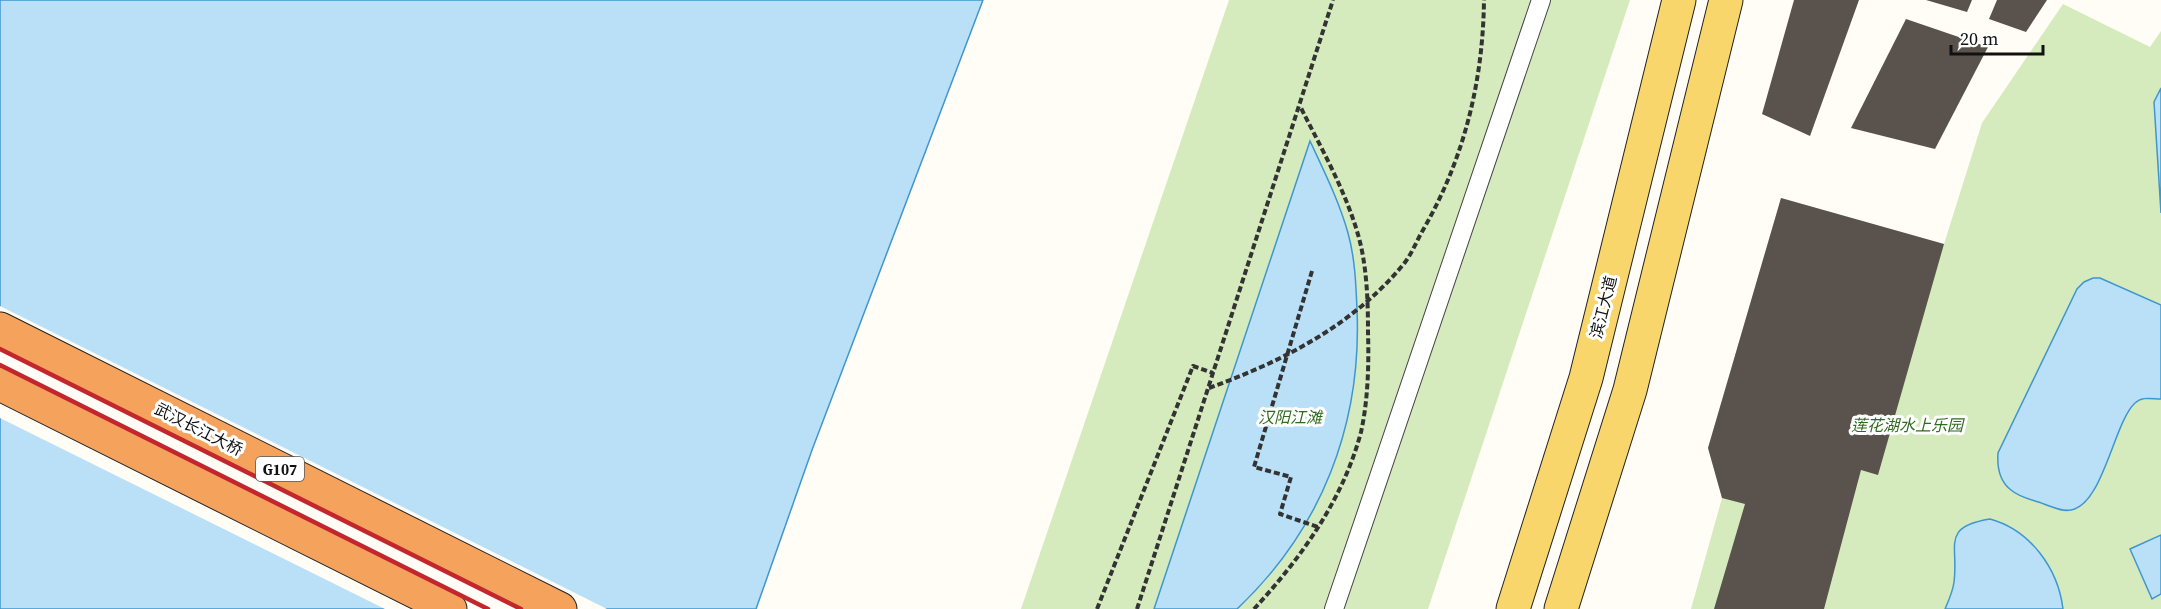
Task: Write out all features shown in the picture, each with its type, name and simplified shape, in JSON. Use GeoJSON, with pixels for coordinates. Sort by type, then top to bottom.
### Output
{"type":"FeatureCollection","features":[{"type":"Feature","properties":{"kind":"highway","name":"武汉长江大桥"},"geometry":{"type":"LineString","coordinates":[[0,329],[560,609]]}},
{"type":"Feature","properties":{"kind":"highway"},"geometry":{"type":"LineString","coordinates":[[0,384],[450,609]]}},
{"type":"Feature","properties":{"kind":"main road","name":"滨江大道"},"geometry":{"type":"LineString","coordinates":[[1513,609],[1586,378],[1679,0]]}},
{"type":"Feature","properties":{"kind":"main road"},"geometry":{"type":"LineString","coordinates":[[1561,609],[1630,390],[1726,0]]}},
{"type":"Feature","properties":{"kind":"lane"},"geometry":{"type":"LineString","coordinates":[[1334,609],[1541,0]]}},
{"type":"Feature","properties":{"kind":"path"},"geometry":{"type":"LineString","coordinates":[[1137,609],[1333,0]]}},
{"type":"Feature","properties":{"kind":"path"},"geometry":{"type":"LineString","coordinates":[[1208,389],[1286,357],[1317,338],[1362,306],[1403,264],[1432,214],[1462,147],[1477,83],[1484,0]]}},
{"type":"Feature","properties":{"kind":"path"},"geometry":{"type":"LineString","coordinates":[[1254,609],[1286,574],[1318,527],[1342,483],[1361,431],[1369,366],[1368,300],[1359,238],[1339,185],[1299,105]]}},
{"type":"Feature","properties":{"kind":"path"},"geometry":{"type":"LineString","coordinates":[[1312,271],[1254,467],[1291,477],[1280,514],[1318,527]]}},
{"type":"Feature","properties":{"kind":"path"},"geometry":{"type":"LineString","coordinates":[[1097,609],[1193,366],[1213,373]]}},
{"type":"Feature","properties":{"kind":"green space","name":"汉阳江滩"},"geometry":{"type":"Polygon","coordinates":[[[1229,0],[1630,0],[1428,609],[1021,609],[1229,0]]]}},
{"type":"Feature","properties":{"kind":"green space","name":"莲花湖水上乐园"},"geometry":{"type":"Polygon","coordinates":[[[2063,4],[2150,47],[2161,31],[2161,609],[1691,609],[1722,498],[1708,448],[1781,198],[1944,244],[1982,123],[2063,4]]]}},
{"type":"Feature","properties":{"kind":"water"},"geometry":{"type":"Polygon","coordinates":[[[0,0],[983,0],[812,450],[756,609],[0,609],[0,0]]]}},
{"type":"Feature","properties":{"kind":"water"},"geometry":{"type":"Polygon","coordinates":[[[2161,88],[2161,213],[2154,102],[2161,88]]]}},
{"type":"Feature","properties":{"kind":"water"},"geometry":{"type":"Polygon","coordinates":[[[1310,141],[1331,186],[1348,233],[1356,281],[1357,353],[1352,394],[1343,434],[1330,473],[1313,510],[1292,545],[1237,609],[1154,609],[1310,141]]]}},
{"type":"Feature","properties":{"kind":"water"},"geometry":{"type":"Polygon","coordinates":[[[2100,278],[2161,305],[2161,399],[2144,399],[2135,403],[2121,427],[2092,494],[2082,505],[2071,510],[2064,510],[2023,497],[2011,490],[2000,473],[1998,453],[2077,289],[2084,282],[2100,278]]]}},
{"type":"Feature","properties":{"kind":"water"},"geometry":{"type":"Polygon","coordinates":[[[1990,519],[2018,532],[2040,553],[2055,579],[2063,609],[1945,609],[1953,585],[1954,548],[1958,533],[1964,527],[1990,519]]]}},
{"type":"Feature","properties":{"kind":"water"},"geometry":{"type":"Polygon","coordinates":[[[2161,535],[2161,594],[2152,599],[2130,549],[2161,535]]]}},
{"type":"Feature","properties":{"kind":"pier"},"geometry":{"type":"Polygon","coordinates":[[[0,306],[607,609],[385,609],[0,418],[0,306]]]}},
{"type":"Feature","properties":{"kind":"building"},"geometry":{"type":"Polygon","coordinates":[[[1794,0],[1859,0],[1810,136],[1762,114],[1794,0]]]}},
{"type":"Feature","properties":{"kind":"building"},"geometry":{"type":"Polygon","coordinates":[[[1926,0],[1972,0],[1967,12],[1926,0]]]}},
{"type":"Feature","properties":{"kind":"building"},"geometry":{"type":"Polygon","coordinates":[[[1997,0],[2047,0],[2026,32],[1989,19],[1997,0]]]}},
{"type":"Feature","properties":{"kind":"building"},"geometry":{"type":"Polygon","coordinates":[[[1906,19],[1988,47],[1935,149],[1851,128],[1906,19]]]}},
{"type":"Feature","properties":{"kind":"building"},"geometry":{"type":"Polygon","coordinates":[[[1781,198],[1944,244],[1878,475],[1861,470],[1824,609],[1714,609],[1745,504],[1722,498],[1708,448],[1781,198]]]}},
{"type":"Feature","properties":{"kind":"railway"},"geometry":{"type":"LineString","coordinates":[[0,349],[521,609]]}},
{"type":"Feature","properties":{"kind":"railway"},"geometry":{"type":"LineString","coordinates":[[0,365],[488,609]]}}]}
